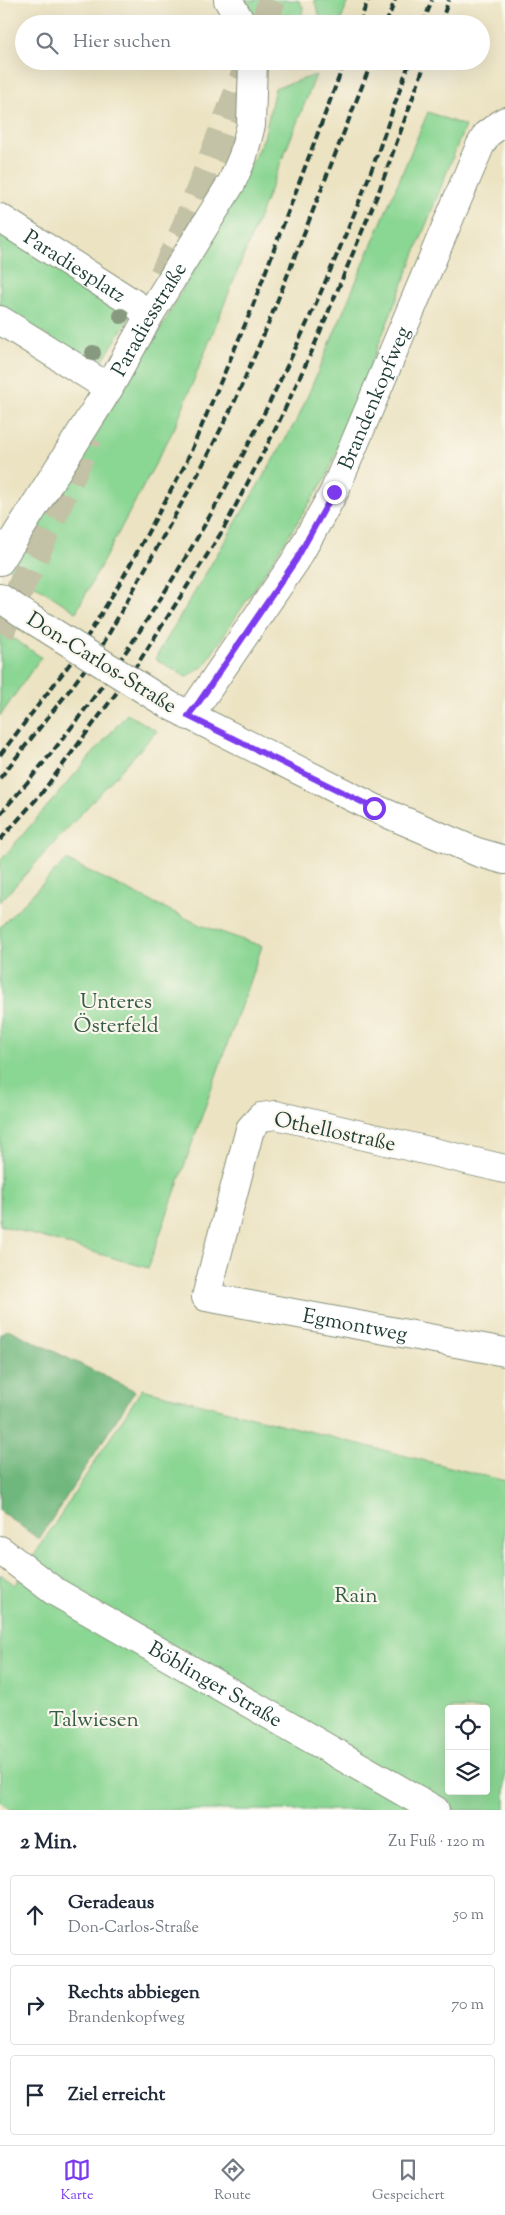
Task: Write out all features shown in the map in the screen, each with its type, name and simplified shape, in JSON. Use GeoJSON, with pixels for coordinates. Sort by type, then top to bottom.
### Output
{"type":"FeatureCollection","features":[{"type":"Feature","properties":{"kind":"street"},"geometry":{"type":"LineString","coordinates":[[228,0],[237,15]]}},
{"type":"Feature","properties":{"kind":"street","name":"Paradiesstraße"},"geometry":{"type":"LineString","coordinates":[[0,561],[109,388],[150,314],[232,182],[243,156],[252,125],[253,70]]}},
{"type":"Feature","properties":{"kind":"street","name":"Brandenkopfweg"},"geometry":{"type":"LineString","coordinates":[[178,710],[199,702],[296,560],[334,492],[480,146],[487,134],[505,121]]}},
{"type":"Feature","properties":{"kind":"street","name":"Paradiesplatz"},"geometry":{"type":"LineString","coordinates":[[0,218],[150,314]]}},
{"type":"Feature","properties":{"kind":"street"},"geometry":{"type":"LineString","coordinates":[[0,320],[109,388]]}},
{"type":"Feature","properties":{"kind":"street","name":"Don-Carlos-Straße"},"geometry":{"type":"LineString","coordinates":[[0,598],[178,710],[374,808],[477,852],[505,860]]}},
{"type":"Feature","properties":{"kind":"street","name":"Othellostraße"},"geometry":{"type":"LineString","coordinates":[[206,1297],[250,1129],[261,1117],[276,1114],[505,1169]]}},
{"type":"Feature","properties":{"kind":"street","name":"Egmontweg"},"geometry":{"type":"LineString","coordinates":[[206,1297],[505,1352]]}},
{"type":"Feature","properties":{"kind":"street","name":"Böblinger Straße"},"geometry":{"type":"LineString","coordinates":[[0,1550],[54,1590],[436,1810]]}},
{"type":"Feature","properties":{"kind":"green space"},"geometry":{"type":"Polygon","coordinates":[[[243,0],[298,0],[303,7],[302,15],[252,15],[243,0]]]}},
{"type":"Feature","properties":{"kind":"green space"},"geometry":{"type":"Polygon","coordinates":[[[314,0],[348,0],[343,15],[319,15],[314,0]]]}},
{"type":"Feature","properties":{"kind":"green space"},"geometry":{"type":"Polygon","coordinates":[[[316,75],[175,427],[76,612],[9,568],[155,339],[241,184],[264,138],[275,88],[316,75]]]}},
{"type":"Feature","properties":{"kind":"green space"},"geometry":{"type":"Polygon","coordinates":[[[428,112],[465,126],[326,478],[204,666],[186,677],[155,659],[299,416],[428,112]]]}},
{"type":"Feature","properties":{"kind":"green space"},"geometry":{"type":"Polygon","coordinates":[[[0,229],[132,313],[98,368],[0,306],[0,229]]]}},
{"type":"Feature","properties":{"kind":"green space"},"geometry":{"type":"Polygon","coordinates":[[[2,631],[41,657],[0,716],[0,632],[2,631]]]}},
{"type":"Feature","properties":{"kind":"green space"},"geometry":{"type":"Polygon","coordinates":[[[127,714],[157,731],[0,902],[0,861],[127,714]]]}},
{"type":"Feature","properties":{"kind":"green space","name":"Unteres Österfeld"},"geometry":{"type":"Polygon","coordinates":[[[66,860],[200,925],[262,946],[148,1268],[0,1225],[0,927],[66,860]]]}},
{"type":"Feature","properties":{"kind":"green space"},"geometry":{"type":"Polygon","coordinates":[[[8,1329],[135,1391],[39,1539],[0,1511],[0,1334],[8,1329]]]}},
{"type":"Feature","properties":{"kind":"green space","name":"Rain"},"geometry":{"type":"Polygon","coordinates":[[[142,1389],[505,1481],[505,1810],[10,1810],[0,1801],[0,1574],[15,1585],[142,1389]]]}},
{"type":"Feature","properties":{"kind":"tunnel"},"geometry":{"type":"LineString","coordinates":[[267,15],[272,0]]}},
{"type":"Feature","properties":{"kind":"tunnel"},"geometry":{"type":"LineString","coordinates":[[163,275],[183,233],[246,70]]}},
{"type":"Feature","properties":{"kind":"tunnel"},"geometry":{"type":"LineString","coordinates":[[0,633],[89,437]]}},
{"type":"Feature","properties":{"kind":"railway"},"geometry":{"type":"LineString","coordinates":[[362,15],[368,0]]}},
{"type":"Feature","properties":{"kind":"railway"},"geometry":{"type":"LineString","coordinates":[[389,15],[395,0]]}},
{"type":"Feature","properties":{"kind":"railway"},"geometry":{"type":"LineString","coordinates":[[426,15],[432,0]]}},
{"type":"Feature","properties":{"kind":"railway"},"geometry":{"type":"LineString","coordinates":[[443,15],[449,0]]}},
{"type":"Feature","properties":{"kind":"railway"},"geometry":{"type":"LineString","coordinates":[[0,755],[75,657],[121,581],[185,465],[250,313],[342,70]]}},
{"type":"Feature","properties":{"kind":"railway"},"geometry":{"type":"LineString","coordinates":[[0,778],[102,646],[198,474],[234,403],[267,327],[368,70]]}},
{"type":"Feature","properties":{"kind":"railway"},"geometry":{"type":"LineString","coordinates":[[0,814],[58,744],[112,672],[162,596],[208,519],[251,439],[291,358],[328,275],[363,192],[407,70]]}},
{"type":"Feature","properties":{"kind":"railway"},"geometry":{"type":"LineString","coordinates":[[0,840],[41,794],[135,668],[223,530],[276,428],[312,351],[379,191],[423,70]]}},
{"type":"Feature","properties":{"kind":"route"},"geometry":{"type":"LineString","coordinates":[[334,492],[296,560],[188,716],[374,808]]}},
{"type":"Feature","properties":{"kind":"park label","name":"Talwiesen"},"geometry":{"type":"Point","coordinates":[94,1719]}}]}
